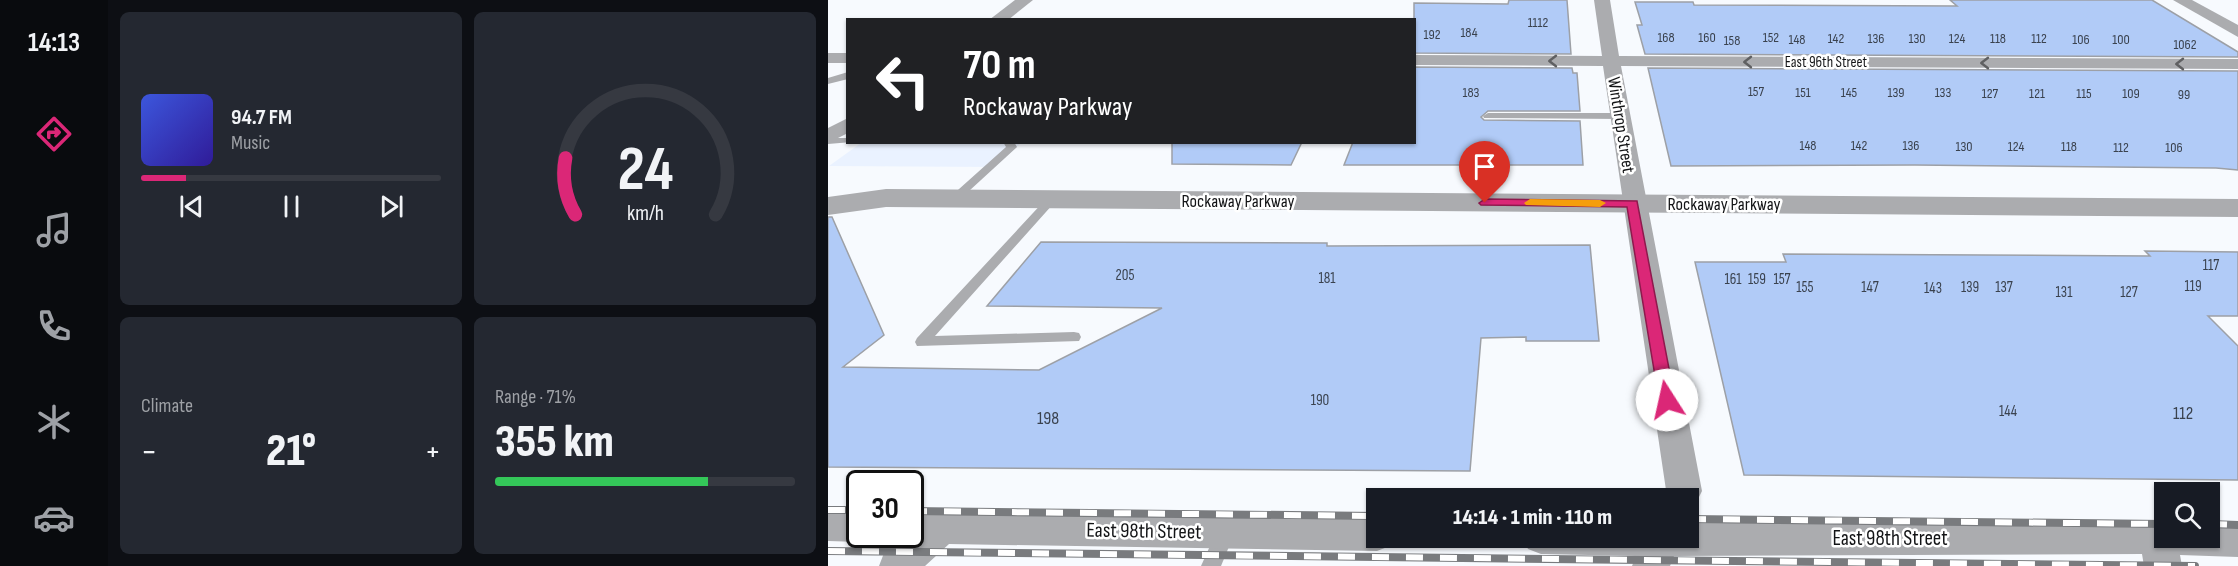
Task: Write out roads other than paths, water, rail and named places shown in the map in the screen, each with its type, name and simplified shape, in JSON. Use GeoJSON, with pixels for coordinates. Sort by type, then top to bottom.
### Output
{"type":"FeatureCollection","features":[{"type":"Feature","properties":{"kind":"street"},"geometry":{"type":"LineString","coordinates":[[1000,18],[1024,0]]}},
{"type":"Feature","properties":{"kind":"street","name":"Winthrop Street"},"geometry":{"type":"LineString","coordinates":[[1602,0],[1622,116],[1633,203],[1683,488]]}},
{"type":"Feature","properties":{"kind":"street"},"geometry":{"type":"LineString","coordinates":[[2181,0],[2238,32]]}},
{"type":"Feature","properties":{"kind":"street"},"geometry":{"type":"LineString","coordinates":[[828,58],[846,58]]}},
{"type":"Feature","properties":{"kind":"street","name":"East 96th Street"},"geometry":{"type":"LineString","coordinates":[[1416,60],[2238,64]]}},
{"type":"Feature","properties":{"kind":"street"},"geometry":{"type":"LineString","coordinates":[[828,139],[846,125]]}},
{"type":"Feature","properties":{"kind":"street","name":"Rockaway Parkway"},"geometry":{"type":"LineString","coordinates":[[828,186],[840,186],[886,198]]}},
{"type":"Feature","properties":{"kind":"street","name":"Rockaway Parkway"},"geometry":{"type":"LineString","coordinates":[[828,206],[886,198],[2238,208]]}},
{"type":"Feature","properties":{"kind":"street"},"geometry":{"type":"LineString","coordinates":[[828,525],[846,526]]}},
{"type":"Feature","properties":{"kind":"street"},"geometry":{"type":"LineString","coordinates":[[898,566],[925,528]]}},
{"type":"Feature","properties":{"kind":"street","name":"East 98th Street"},"geometry":{"type":"LineString","coordinates":[[925,528],[1366,534]]}},
{"type":"Feature","properties":{"kind":"street","name":"East 98th Street"},"geometry":{"type":"LineString","coordinates":[[1699,547],[2160,551],[2238,540]]}},
{"type":"Feature","properties":{"kind":"lane"},"geometry":{"type":"LineString","coordinates":[[828,81],[846,76]]}},
{"type":"Feature","properties":{"kind":"lane"},"geometry":{"type":"LineString","coordinates":[[1488,116],[1622,116]]}},
{"type":"Feature","properties":{"kind":"lane"},"geometry":{"type":"LineString","coordinates":[[828,139],[846,141]]}},
{"type":"Feature","properties":{"kind":"lane"},"geometry":{"type":"LineString","coordinates":[[953,200],[1012,147],[1010,144]]}},
{"type":"Feature","properties":{"kind":"lane"},"geometry":{"type":"LineString","coordinates":[[1050,201],[922,342],[1074,337]]}},
{"type":"Feature","properties":{"kind":"lane"},"geometry":{"type":"LineString","coordinates":[[1211,566],[1226,532]]}},
{"type":"Feature","properties":{"kind":"railway"},"geometry":{"type":"LineString","coordinates":[[828,510],[846,510]]}},
{"type":"Feature","properties":{"kind":"railway"},"geometry":{"type":"LineString","coordinates":[[924,511],[1366,516]]}},
{"type":"Feature","properties":{"kind":"railway"},"geometry":{"type":"LineString","coordinates":[[1699,519],[2154,524]]}},
{"type":"Feature","properties":{"kind":"railway"},"geometry":{"type":"LineString","coordinates":[[2220,524],[2238,525]]}},
{"type":"Feature","properties":{"kind":"railway"},"geometry":{"type":"LineString","coordinates":[[828,551],[2195,566]]}}]}
